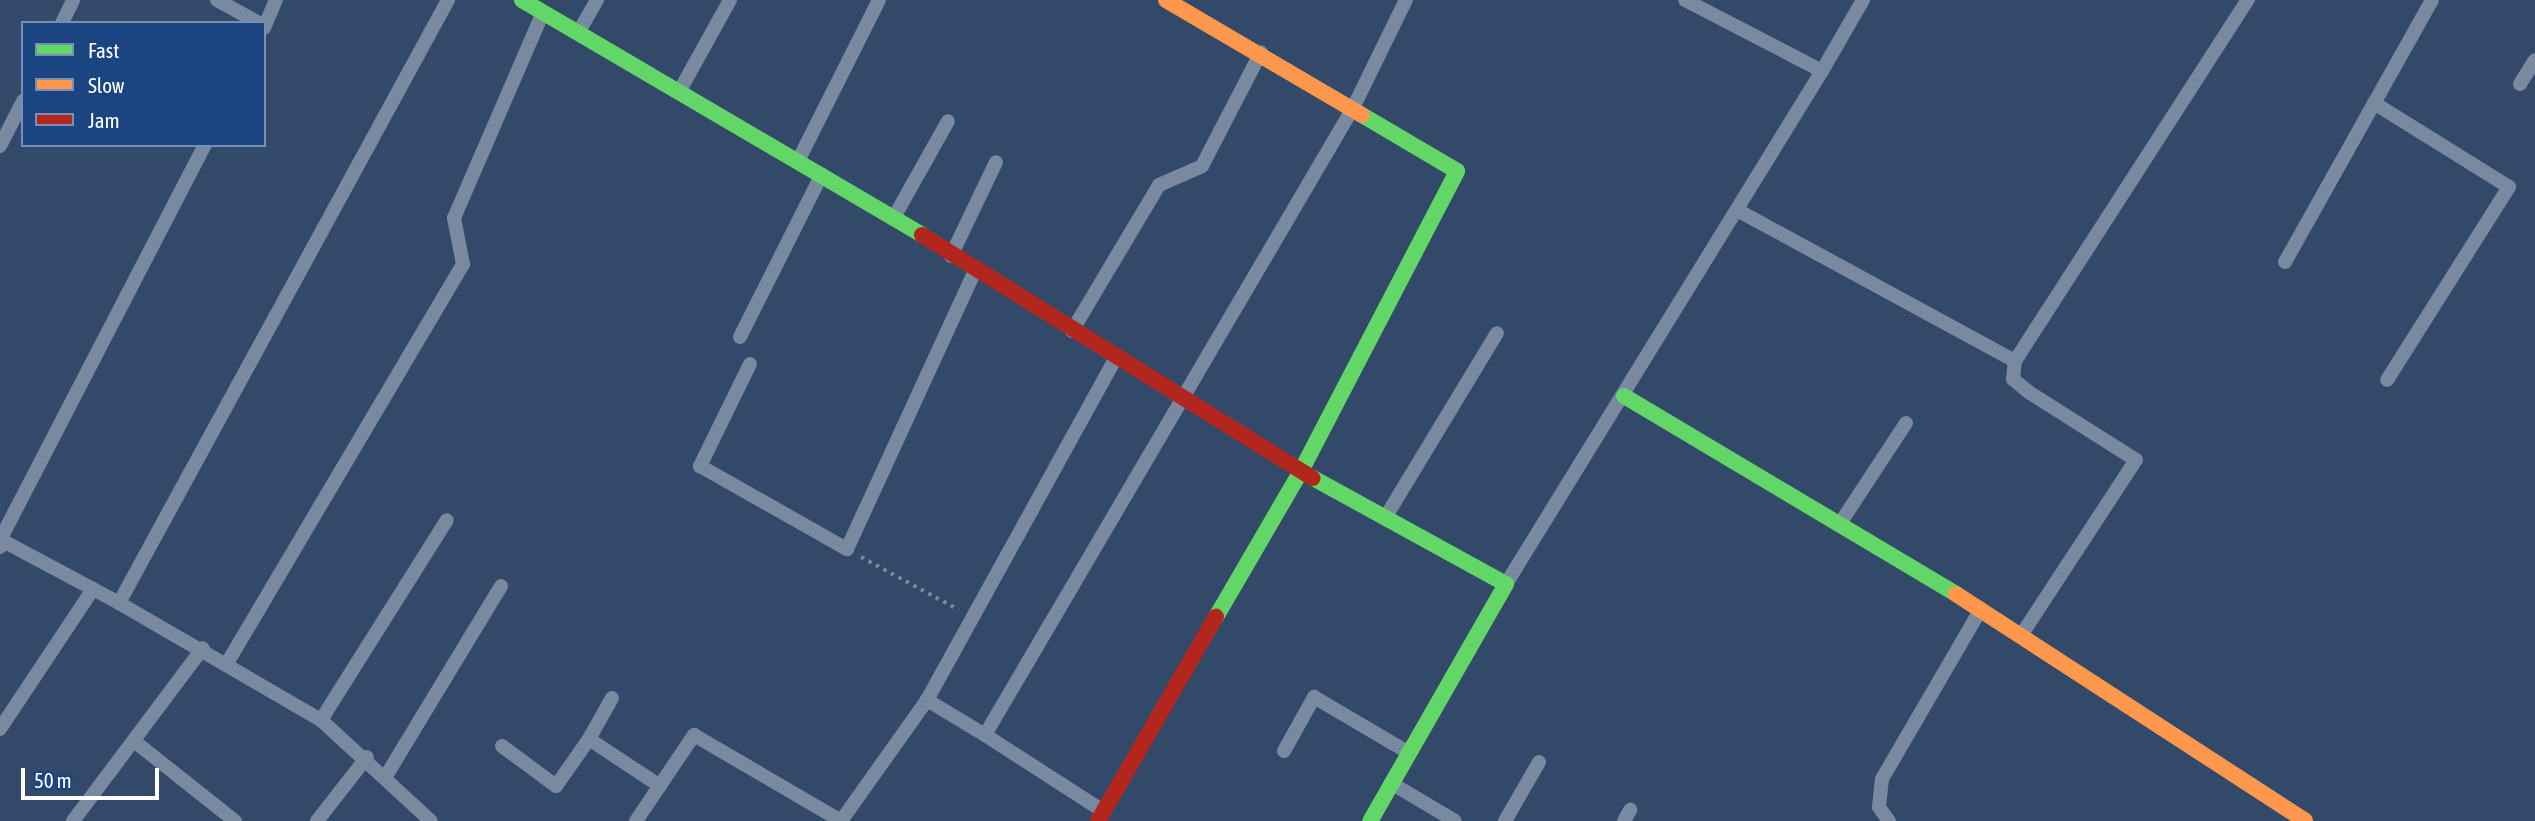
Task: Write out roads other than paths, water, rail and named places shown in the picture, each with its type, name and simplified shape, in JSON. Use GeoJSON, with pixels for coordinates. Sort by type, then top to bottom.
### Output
{"type":"FeatureCollection","features":[{"type":"Feature","properties":{"kind":"street"},"geometry":{"type":"LineString","coordinates":[[63,21],[73,0]]}},
{"type":"Feature","properties":{"kind":"street"},"geometry":{"type":"LineString","coordinates":[[217,0],[255,21]]}},
{"type":"Feature","properties":{"kind":"street"},"geometry":{"type":"LineString","coordinates":[[266,25],[276,0]]}},
{"type":"Feature","properties":{"kind":"street"},"geometry":{"type":"LineString","coordinates":[[119,603],[448,0]]}},
{"type":"Feature","properties":{"kind":"street"},"geometry":{"type":"LineString","coordinates":[[522,0],[799,159],[975,271],[1301,471],[1506,584]]}},
{"type":"Feature","properties":{"kind":"street"},"geometry":{"type":"LineString","coordinates":[[578,33],[597,0]]}},
{"type":"Feature","properties":{"kind":"street"},"geometry":{"type":"LineString","coordinates":[[679,92],[730,0]]}},
{"type":"Feature","properties":{"kind":"street"},"geometry":{"type":"LineString","coordinates":[[799,159],[878,0]]}},
{"type":"Feature","properties":{"kind":"street"},"geometry":{"type":"LineString","coordinates":[[928,700],[985,735],[1100,816],[1301,471],[1457,171],[1261,52],[1166,0]]}},
{"type":"Feature","properties":{"kind":"street"},"geometry":{"type":"LineString","coordinates":[[985,735],[1353,108],[1406,0]]}},
{"type":"Feature","properties":{"kind":"street"},"geometry":{"type":"LineString","coordinates":[[1685,0],[1822,71]]}},
{"type":"Feature","properties":{"kind":"street"},"geometry":{"type":"LineString","coordinates":[[1370,821],[1506,584],[1624,396],[1863,0]]}},
{"type":"Feature","properties":{"kind":"street"},"geometry":{"type":"LineString","coordinates":[[2022,634],[2136,460],[2030,393],[2013,379],[2015,361],[2248,0]]}},
{"type":"Feature","properties":{"kind":"street"},"geometry":{"type":"LineString","coordinates":[[2285,262],[2432,0]]}},
{"type":"Feature","properties":{"kind":"street"},"geometry":{"type":"LineString","coordinates":[[226,665],[463,264],[454,218],[543,12]]}},
{"type":"Feature","properties":{"kind":"street"},"geometry":{"type":"LineString","coordinates":[[1072,331],[1160,185],[1202,166],[1261,52]]}},
{"type":"Feature","properties":{"kind":"street"},"geometry":{"type":"LineString","coordinates":[[2520,85],[2535,60]]}},
{"type":"Feature","properties":{"kind":"street"},"geometry":{"type":"LineString","coordinates":[[2374,103],[2509,187],[2387,380]]}},
{"type":"Feature","properties":{"kind":"street"},"geometry":{"type":"LineString","coordinates":[[0,146],[21,105]]}},
{"type":"Feature","properties":{"kind":"street"},"geometry":{"type":"LineString","coordinates":[[893,219],[948,121]]}},
{"type":"Feature","properties":{"kind":"street"},"geometry":{"type":"LineString","coordinates":[[204,147],[1,543],[203,648],[226,665],[321,720],[367,757],[431,821]]}},
{"type":"Feature","properties":{"kind":"street"},"geometry":{"type":"LineString","coordinates":[[951,256],[996,162]]}},
{"type":"Feature","properties":{"kind":"street"},"geometry":{"type":"LineString","coordinates":[[740,337],[822,174]]}},
{"type":"Feature","properties":{"kind":"street"},"geometry":{"type":"LineString","coordinates":[[1737,209],[2015,361]]}},
{"type":"Feature","properties":{"kind":"street"},"geometry":{"type":"LineString","coordinates":[[750,364],[700,466],[847,549],[975,271]]}},
{"type":"Feature","properties":{"kind":"street"},"geometry":{"type":"LineString","coordinates":[[1385,517],[1497,333]]}},
{"type":"Feature","properties":{"kind":"street"},"geometry":{"type":"LineString","coordinates":[[636,821],[694,734],[841,821],[928,700],[1116,358]]}},
{"type":"Feature","properties":{"kind":"street"},"geometry":{"type":"LineString","coordinates":[[1624,396],[2022,634],[2305,821]]}},
{"type":"Feature","properties":{"kind":"street"},"geometry":{"type":"LineString","coordinates":[[1839,525],[1906,423]]}},
{"type":"Feature","properties":{"kind":"street"},"geometry":{"type":"LineString","coordinates":[[321,720],[447,520]]}},
{"type":"Feature","properties":{"kind":"street"},"geometry":{"type":"LineString","coordinates":[[386,776],[501,586]]}},
{"type":"Feature","properties":{"kind":"street"},"geometry":{"type":"LineString","coordinates":[[0,729],[93,589]]}},
{"type":"Feature","properties":{"kind":"street"},"geometry":{"type":"LineString","coordinates":[[1889,821],[1880,807],[1882,779],[1981,609]]}},
{"type":"Feature","properties":{"kind":"street"},"geometry":{"type":"LineString","coordinates":[[73,821],[203,648]]}},
{"type":"Feature","properties":{"kind":"street"},"geometry":{"type":"LineString","coordinates":[[1284,751],[1314,697],[1409,753]]}},
{"type":"Feature","properties":{"kind":"street"},"geometry":{"type":"LineString","coordinates":[[502,747],[556,786],[589,739],[612,698]]}},
{"type":"Feature","properties":{"kind":"street"},"geometry":{"type":"LineString","coordinates":[[589,739],[660,786]]}},
{"type":"Feature","properties":{"kind":"street"},"geometry":{"type":"LineString","coordinates":[[134,741],[235,821]]}},
{"type":"Feature","properties":{"kind":"street"},"geometry":{"type":"LineString","coordinates":[[317,821],[367,757]]}},
{"type":"Feature","properties":{"kind":"street"},"geometry":{"type":"LineString","coordinates":[[1505,821],[1539,762]]}},
{"type":"Feature","properties":{"kind":"street"},"geometry":{"type":"LineString","coordinates":[[1391,783],[1455,821]]}}]}
